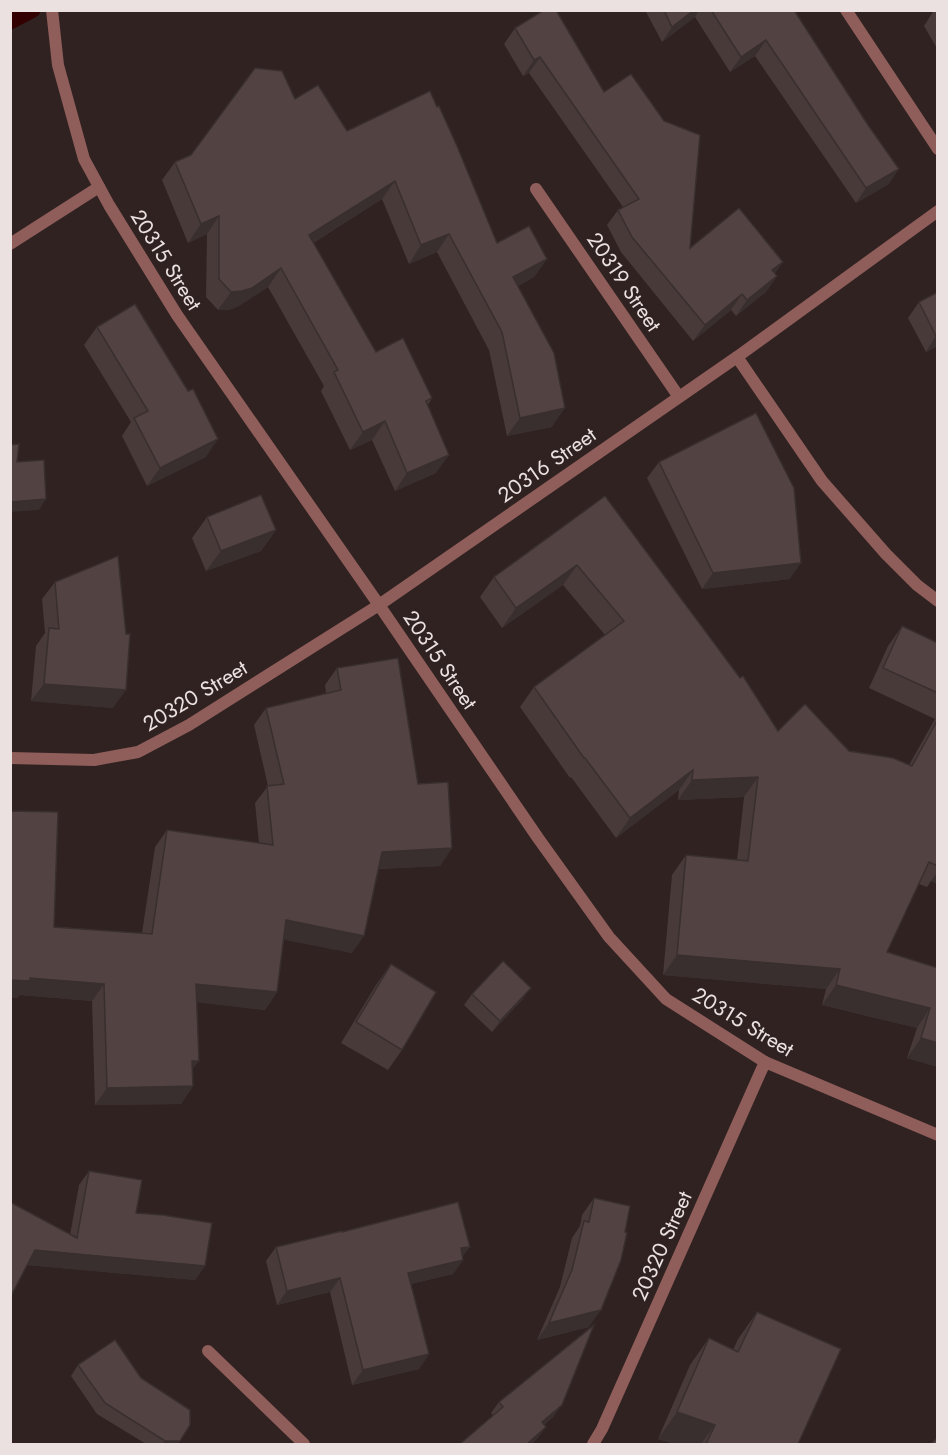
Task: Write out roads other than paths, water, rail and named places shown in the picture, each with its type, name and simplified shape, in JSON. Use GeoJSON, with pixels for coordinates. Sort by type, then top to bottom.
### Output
{"type":"FeatureCollection","features":[{"type":"Feature","properties":{"kind":"street","name":"20315 Street"},"geometry":{"type":"LineString","coordinates":[[52,10],[58,65],[84,159],[109,206],[177,315],[538,838],[609,937],[666,999],[765,1062],[938,1135]]}},
{"type":"Feature","properties":{"kind":"street"},"geometry":{"type":"LineString","coordinates":[[846,10],[938,149]]}},
{"type":"Feature","properties":{"kind":"street"},"geometry":{"type":"LineString","coordinates":[[10,244],[99,187]]}},
{"type":"Feature","properties":{"kind":"street","name":"20319 Street"},"geometry":{"type":"LineString","coordinates":[[536,189],[679,397]]}},
{"type":"Feature","properties":{"kind":"street","name":"20316 Street"},"geometry":{"type":"LineString","coordinates":[[379,605],[737,357],[938,211]]}},
{"type":"Feature","properties":{"kind":"street"},"geometry":{"type":"LineString","coordinates":[[737,357],[822,481],[886,554],[917,585],[938,601]]}},
{"type":"Feature","properties":{"kind":"street","name":"20320 Street"},"geometry":{"type":"LineString","coordinates":[[10,758],[94,760],[138,752],[189,725],[379,605]]}},
{"type":"Feature","properties":{"kind":"street","name":"20320 Street"},"geometry":{"type":"LineString","coordinates":[[592,1444],[602,1429],[765,1062]]}},
{"type":"Feature","properties":{"kind":"street"},"geometry":{"type":"LineString","coordinates":[[208,1351],[304,1444]]}},
{"type":"Feature","properties":{"kind":"waterway"},"geometry":{"type":"LineString","coordinates":[[10,22],[33,10]]}}]}
